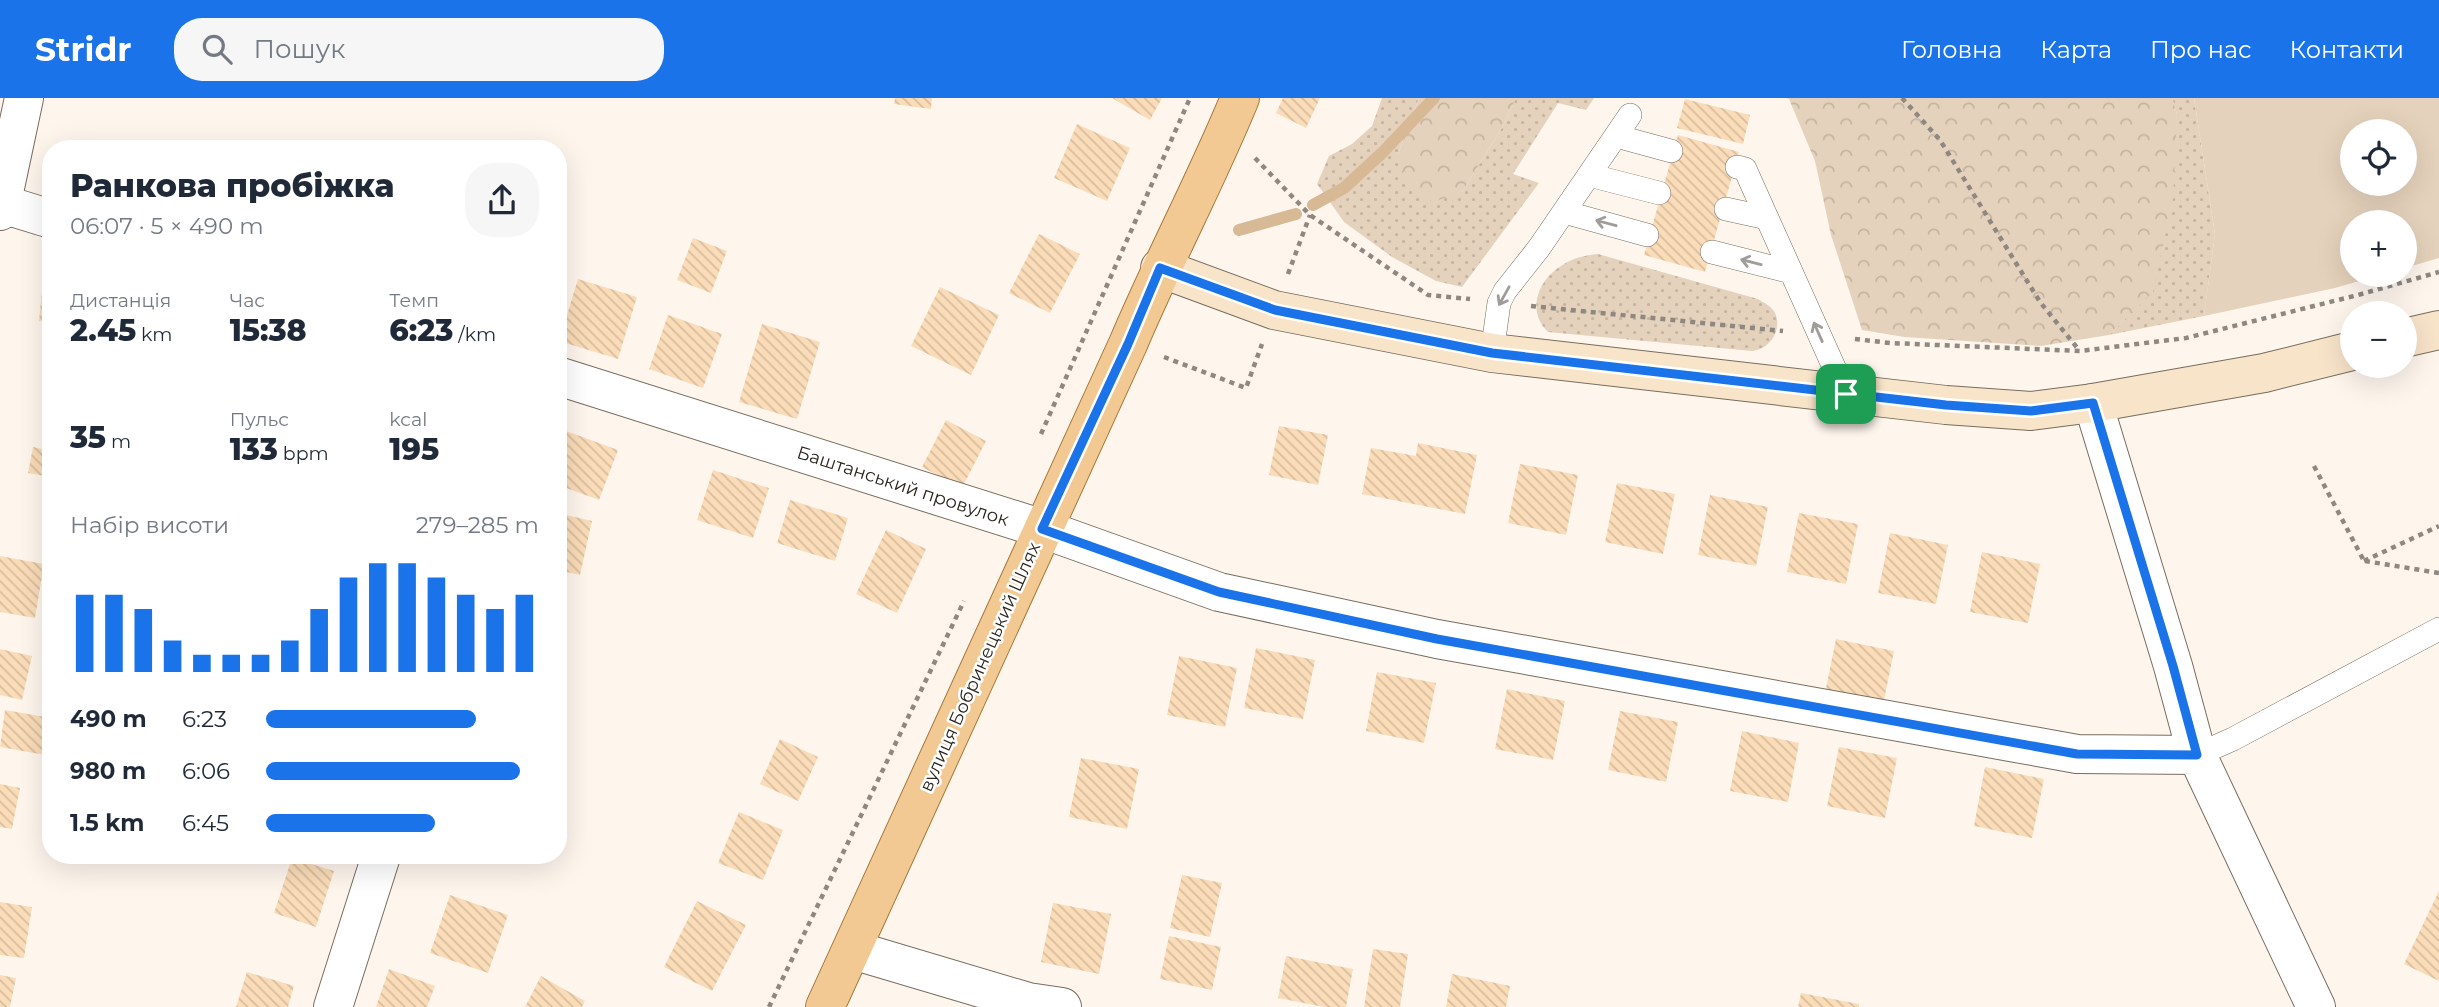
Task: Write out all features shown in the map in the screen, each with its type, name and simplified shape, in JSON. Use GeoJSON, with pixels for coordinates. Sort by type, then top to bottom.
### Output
{"type":"FeatureCollection","features":[{"type":"Feature","properties":{"kind":"main road","name":"вулиця Бобринецький Шлях"},"geometry":{"type":"LineString","coordinates":[[825,1007],[1128,344],[1160,268],[1222,142],[1240,98]]}},
{"type":"Feature","properties":{"kind":"street"},"geometry":{"type":"LineString","coordinates":[[24,98],[1,208],[42,217]]}},
{"type":"Feature","properties":{"kind":"street"},"geometry":{"type":"LineString","coordinates":[[1160,268],[1275,310],[1492,353],[1946,405],[2031,411],[2093,403],[2264,373],[2340,354]]}},
{"type":"Feature","properties":{"kind":"street"},"geometry":{"type":"LineString","coordinates":[[2417,335],[2439,330]]}},
{"type":"Feature","properties":{"kind":"street","name":"Баштанський провулок"},"geometry":{"type":"LineString","coordinates":[[567,379],[1042,529],[1219,592],[1437,639],[2077,754],[2197,755]]}},
{"type":"Feature","properties":{"kind":"street"},"geometry":{"type":"LineString","coordinates":[[2093,403],[2197,755],[2316,1007]]}},
{"type":"Feature","properties":{"kind":"street"},"geometry":{"type":"LineString","coordinates":[[333,1007],[378,864]]}},
{"type":"Feature","properties":{"kind":"street"},"geometry":{"type":"LineString","coordinates":[[853,950],[1028,1002],[1062,1007]]}},
{"type":"Feature","properties":{"kind":"lane"},"geometry":{"type":"LineString","coordinates":[[1492,353],[1499,303],[1630,115]]}},
{"type":"Feature","properties":{"kind":"lane"},"geometry":{"type":"LineString","coordinates":[[1616,135],[1671,151]]}},
{"type":"Feature","properties":{"kind":"lane"},"geometry":{"type":"LineString","coordinates":[[1737,167],[1745,169],[1846,394]]}},
{"type":"Feature","properties":{"kind":"lane"},"geometry":{"type":"LineString","coordinates":[[1589,175],[1659,193]]}},
{"type":"Feature","properties":{"kind":"lane"},"geometry":{"type":"LineString","coordinates":[[1726,209],[1767,218]]}},
{"type":"Feature","properties":{"kind":"lane"},"geometry":{"type":"LineString","coordinates":[[1564,212],[1647,235]]}},
{"type":"Feature","properties":{"kind":"lane"},"geometry":{"type":"LineString","coordinates":[[1712,252],[1791,272]]}},
{"type":"Feature","properties":{"kind":"lane"},"geometry":{"type":"LineString","coordinates":[[2197,755],[2233,739],[2439,629]]}},
{"type":"Feature","properties":{"kind":"path"},"geometry":{"type":"LineString","coordinates":[[1037,442],[1190,98]]}},
{"type":"Feature","properties":{"kind":"path"},"geometry":{"type":"LineString","coordinates":[[1902,98],[1940,140],[2040,302],[2080,351],[2186,338],[2439,272]]}},
{"type":"Feature","properties":{"kind":"path"},"geometry":{"type":"LineString","coordinates":[[1251,154],[1310,215],[1428,295]]}},
{"type":"Feature","properties":{"kind":"path"},"geometry":{"type":"LineString","coordinates":[[2314,466],[2364,561]]}},
{"type":"Feature","properties":{"kind":"path"},"geometry":{"type":"LineString","coordinates":[[2364,561],[2439,526]]}},
{"type":"Feature","properties":{"kind":"path"},"geometry":{"type":"LineString","coordinates":[[2364,561],[2439,573]]}},
{"type":"Feature","properties":{"kind":"path"},"geometry":{"type":"LineString","coordinates":[[769,1007],[970,590]]}},
{"type":"Feature","properties":{"kind":"green space"},"geometry":{"type":"Polygon","coordinates":[[[1382,98],[1419,98],[1398,154],[1462,192],[1503,126],[1516,98],[1594,98],[1586,110],[1558,103],[1513,174],[1539,183],[1462,287],[1436,281],[1392,257],[1344,222],[1317,184],[1329,156],[1352,144],[1372,126],[1382,98]]]}},
{"type":"Feature","properties":{"kind":"green space"},"geometry":{"type":"Polygon","coordinates":[[[1419,98],[1516,98],[1503,126],[1462,192],[1433,202],[1406,183],[1398,154],[1419,98]]]}},
{"type":"Feature","properties":{"kind":"green space"},"geometry":{"type":"Polygon","coordinates":[[[1786,98],[2172,98],[2177,114],[2173,199],[2153,292],[2109,335],[2041,346],[1904,337],[1862,330],[1831,235],[1815,161],[1789,99],[1786,98]]]}},
{"type":"Feature","properties":{"kind":"green space"},"geometry":{"type":"Polygon","coordinates":[[[2172,98],[2194,98],[2215,234],[2204,316],[2109,335],[2153,291],[2177,114],[2172,98]]]}},
{"type":"Feature","properties":{"kind":"green space"},"geometry":{"type":"Polygon","coordinates":[[[2194,98],[2439,98],[2439,258],[2417,264],[2417,210],[2340,210],[2340,287],[2204,316],[2215,234],[2194,98]]]}},
{"type":"Feature","properties":{"kind":"green space"},"geometry":{"type":"Polygon","coordinates":[[[1598,254],[1758,299],[1775,313],[1776,332],[1764,347],[1752,351],[1548,332],[1541,324],[1536,306],[1546,279],[1570,261],[1598,254]]]}},
{"type":"Feature","properties":{"kind":"building"},"geometry":{"type":"Polygon","coordinates":[[[895,98],[932,98],[931,109],[894,104],[895,98]]]}},
{"type":"Feature","properties":{"kind":"building"},"geometry":{"type":"Polygon","coordinates":[[[1112,98],[1162,98],[1150,120],[1112,98]]]}},
{"type":"Feature","properties":{"kind":"building"},"geometry":{"type":"Polygon","coordinates":[[[1283,98],[1320,98],[1306,128],[1276,113],[1283,98]]]}},
{"type":"Feature","properties":{"kind":"building"},"geometry":{"type":"Polygon","coordinates":[[[1685,99],[1750,115],[1743,144],[1677,128],[1685,99]]]}},
{"type":"Feature","properties":{"kind":"building"},"geometry":{"type":"Polygon","coordinates":[[[1077,124],[1130,148],[1107,201],[1054,178],[1077,124]]]}},
{"type":"Feature","properties":{"kind":"building"},"geometry":{"type":"Polygon","coordinates":[[[1678,135],[1739,152],[1705,272],[1644,255],[1678,135]]]}},
{"type":"Feature","properties":{"kind":"building"},"geometry":{"type":"Polygon","coordinates":[[[1039,234],[1080,254],[1050,313],[1009,293],[1039,234]]]}},
{"type":"Feature","properties":{"kind":"building"},"geometry":{"type":"Polygon","coordinates":[[[693,238],[727,251],[711,293],[677,280],[693,238]]]}},
{"type":"Feature","properties":{"kind":"building"},"geometry":{"type":"Polygon","coordinates":[[[578,279],[637,297],[618,359],[567,343],[567,315],[578,279]]]}},
{"type":"Feature","properties":{"kind":"building"},"geometry":{"type":"Polygon","coordinates":[[[940,287],[999,315],[971,375],[911,346],[940,287]]]}},
{"type":"Feature","properties":{"kind":"building"},"geometry":{"type":"Polygon","coordinates":[[[42,291],[42,321],[39,321],[42,291]]]}},
{"type":"Feature","properties":{"kind":"building"},"geometry":{"type":"Polygon","coordinates":[[[668,315],[722,334],[703,388],[649,369],[668,315]]]}},
{"type":"Feature","properties":{"kind":"building"},"geometry":{"type":"Polygon","coordinates":[[[762,324],[820,342],[797,419],[739,402],[762,324]]]}},
{"type":"Feature","properties":{"kind":"building"},"geometry":{"type":"Polygon","coordinates":[[[946,420],[986,441],[962,488],[922,467],[946,420]]]}},
{"type":"Feature","properties":{"kind":"building"},"geometry":{"type":"Polygon","coordinates":[[[1279,426],[1328,435],[1318,485],[1269,475],[1279,426]]]}},
{"type":"Feature","properties":{"kind":"building"},"geometry":{"type":"Polygon","coordinates":[[[567,431],[618,450],[599,500],[567,488],[567,431]]]}},
{"type":"Feature","properties":{"kind":"building"},"geometry":{"type":"Polygon","coordinates":[[[1418,443],[1477,455],[1465,514],[1362,494],[1371,448],[1416,456],[1418,443]]]}},
{"type":"Feature","properties":{"kind":"building"},"geometry":{"type":"Polygon","coordinates":[[[33,447],[42,449],[42,475],[28,473],[33,447]]]}},
{"type":"Feature","properties":{"kind":"building"},"geometry":{"type":"Polygon","coordinates":[[[1520,464],[1578,475],[1566,535],[1508,523],[1520,464]]]}},
{"type":"Feature","properties":{"kind":"building"},"geometry":{"type":"Polygon","coordinates":[[[713,470],[769,488],[753,538],[697,520],[713,470]]]}},
{"type":"Feature","properties":{"kind":"building"},"geometry":{"type":"Polygon","coordinates":[[[1617,483],[1675,494],[1663,554],[1605,542],[1617,483]]]}},
{"type":"Feature","properties":{"kind":"building"},"geometry":{"type":"Polygon","coordinates":[[[1710,495],[1768,507],[1756,566],[1698,555],[1710,495]]]}},
{"type":"Feature","properties":{"kind":"building"},"geometry":{"type":"Polygon","coordinates":[[[790,500],[848,518],[835,561],[777,543],[790,500]]]}},
{"type":"Feature","properties":{"kind":"building"},"geometry":{"type":"Polygon","coordinates":[[[1799,513],[1858,524],[1846,584],[1787,572],[1799,513]]]}},
{"type":"Feature","properties":{"kind":"building"},"geometry":{"type":"Polygon","coordinates":[[[567,515],[592,521],[580,575],[567,572],[567,515]]]}},
{"type":"Feature","properties":{"kind":"building"},"geometry":{"type":"Polygon","coordinates":[[[886,530],[926,549],[897,613],[856,594],[886,530]]]}},
{"type":"Feature","properties":{"kind":"building"},"geometry":{"type":"Polygon","coordinates":[[[1890,533],[1948,545],[1936,604],[1878,593],[1890,533]]]}},
{"type":"Feature","properties":{"kind":"building"},"geometry":{"type":"Polygon","coordinates":[[[1982,552],[2040,564],[2028,623],[1970,612],[1982,552]]]}},
{"type":"Feature","properties":{"kind":"building"},"geometry":{"type":"Polygon","coordinates":[[[0,556],[42,564],[35,618],[0,612],[0,556]]]}},
{"type":"Feature","properties":{"kind":"building"},"geometry":{"type":"Polygon","coordinates":[[[1836,639],[1894,651],[1882,710],[1824,698],[1836,639]]]}},
{"type":"Feature","properties":{"kind":"building"},"geometry":{"type":"Polygon","coordinates":[[[1256,648],[1315,660],[1303,719],[1244,708],[1256,648]]]}},
{"type":"Feature","properties":{"kind":"building"},"geometry":{"type":"Polygon","coordinates":[[[0,649],[32,656],[22,700],[0,695],[0,649]]]}},
{"type":"Feature","properties":{"kind":"building"},"geometry":{"type":"Polygon","coordinates":[[[1179,656],[1237,668],[1225,727],[1167,715],[1179,656]]]}},
{"type":"Feature","properties":{"kind":"building"},"geometry":{"type":"Polygon","coordinates":[[[1377,672],[1436,683],[1424,743],[1366,731],[1377,672]]]}},
{"type":"Feature","properties":{"kind":"building"},"geometry":{"type":"Polygon","coordinates":[[[1507,689],[1565,701],[1553,760],[1495,749],[1507,689]]]}},
{"type":"Feature","properties":{"kind":"building"},"geometry":{"type":"Polygon","coordinates":[[[5,710],[42,716],[42,754],[0,747],[5,710]]]}},
{"type":"Feature","properties":{"kind":"building"},"geometry":{"type":"Polygon","coordinates":[[[1620,711],[1678,722],[1666,782],[1608,770],[1620,711]]]}},
{"type":"Feature","properties":{"kind":"building"},"geometry":{"type":"Polygon","coordinates":[[[1742,731],[1799,743],[1788,802],[1730,791],[1742,731]]]}},
{"type":"Feature","properties":{"kind":"building"},"geometry":{"type":"Polygon","coordinates":[[[780,739],[818,757],[798,801],[760,784],[780,739]]]}},
{"type":"Feature","properties":{"kind":"building"},"geometry":{"type":"Polygon","coordinates":[[[1839,747],[1897,758],[1885,818],[1827,806],[1839,747]]]}},
{"type":"Feature","properties":{"kind":"building"},"geometry":{"type":"Polygon","coordinates":[[[1081,758],[1139,769],[1127,829],[1069,817],[1081,758]]]}},
{"type":"Feature","properties":{"kind":"building"},"geometry":{"type":"Polygon","coordinates":[[[1985,767],[2044,779],[2032,838],[1974,826],[1985,767]]]}},
{"type":"Feature","properties":{"kind":"building"},"geometry":{"type":"Polygon","coordinates":[[[0,784],[20,788],[12,829],[0,827],[0,784]]]}},
{"type":"Feature","properties":{"kind":"building"},"geometry":{"type":"Polygon","coordinates":[[[739,812],[783,830],[763,880],[718,863],[739,812]]]}},
{"type":"Feature","properties":{"kind":"building"},"geometry":{"type":"Polygon","coordinates":[[[290,864],[311,864],[334,871],[316,927],[274,913],[290,864]]]}},
{"type":"Feature","properties":{"kind":"building"},"geometry":{"type":"Polygon","coordinates":[[[1182,875],[1222,883],[1210,937],[1170,928],[1182,875]]]}},
{"type":"Feature","properties":{"kind":"building"},"geometry":{"type":"Polygon","coordinates":[[[2439,891],[2439,981],[2404,964],[2439,891]]]}},
{"type":"Feature","properties":{"kind":"building"},"geometry":{"type":"Polygon","coordinates":[[[450,895],[508,915],[488,973],[430,953],[450,895]]]}},
{"type":"Feature","properties":{"kind":"building"},"geometry":{"type":"Polygon","coordinates":[[[697,901],[746,925],[712,991],[664,967],[697,901]]]}},
{"type":"Feature","properties":{"kind":"building"},"geometry":{"type":"Polygon","coordinates":[[[0,902],[32,907],[24,958],[0,955],[0,902]]]}},
{"type":"Feature","properties":{"kind":"building"},"geometry":{"type":"Polygon","coordinates":[[[1053,903],[1111,914],[1099,974],[1041,962],[1053,903]]]}},
{"type":"Feature","properties":{"kind":"building"},"geometry":{"type":"Polygon","coordinates":[[[1169,936],[1221,947],[1212,990],[1160,979],[1169,936]]]}},
{"type":"Feature","properties":{"kind":"building"},"geometry":{"type":"Polygon","coordinates":[[[1373,949],[1408,954],[1400,1007],[1364,1007],[1373,949]]]}},
{"type":"Feature","properties":{"kind":"building"},"geometry":{"type":"Polygon","coordinates":[[[1286,956],[1353,969],[1346,1007],[1324,1007],[1278,998],[1286,956]]]}},
{"type":"Feature","properties":{"kind":"building"},"geometry":{"type":"Polygon","coordinates":[[[389,969],[435,986],[427,1007],[376,1007],[389,969]]]}},
{"type":"Feature","properties":{"kind":"building"},"geometry":{"type":"Polygon","coordinates":[[[247,972],[294,986],[288,1007],[236,1007],[247,972]]]}},
{"type":"Feature","properties":{"kind":"building"},"geometry":{"type":"Polygon","coordinates":[[[1452,974],[1510,986],[1506,1007],[1446,1007],[1452,974]]]}},
{"type":"Feature","properties":{"kind":"building"},"geometry":{"type":"Polygon","coordinates":[[[0,975],[16,978],[10,1007],[0,1007],[0,975]]]}},
{"type":"Feature","properties":{"kind":"building"},"geometry":{"type":"Polygon","coordinates":[[[541,976],[585,1001],[582,1007],[525,1007],[541,976]]]}},
{"type":"Feature","properties":{"kind":"building"},"geometry":{"type":"Polygon","coordinates":[[[1801,993],[1859,1004],[1859,1007],[1798,1007],[1801,993]]]}},
{"type":"Feature","properties":{"kind":"waterway"},"geometry":{"type":"LineString","coordinates":[[1313,205],[1344,188],[1383,152],[1434,98]]}},
{"type":"Feature","properties":{"kind":"waterway"},"geometry":{"type":"LineString","coordinates":[[1239,230],[1296,214]]}},
{"type":"Feature","properties":{"kind":"route"},"geometry":{"type":"LineString","coordinates":[[1160,268],[1275,310],[1492,353],[1846,394],[2031,411],[2093,403],[2173,666],[2197,755],[2077,754],[1437,639],[1219,592],[1042,529],[1128,344],[1160,268]]}}]}
